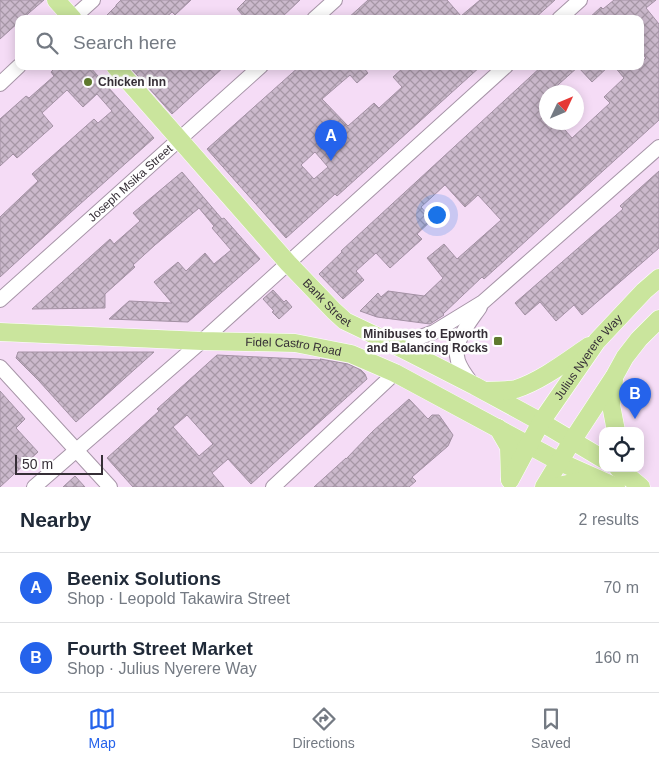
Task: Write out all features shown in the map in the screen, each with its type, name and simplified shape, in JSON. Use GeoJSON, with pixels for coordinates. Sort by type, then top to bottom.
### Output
{"type":"FeatureCollection","features":[{"type":"Feature","properties":{"kind":"main road"},"geometry":{"type":"LineString","coordinates":[[56,0],[69,15]]}},
{"type":"Feature","properties":{"kind":"main road","name":"Bank Street"},"geometry":{"type":"LineString","coordinates":[[119,70],[288,262],[345,321],[541,422],[599,457]]}},
{"type":"Feature","properties":{"kind":"main road","name":"Julius Nyerere Way"},"geometry":{"type":"LineString","coordinates":[[510,484],[541,422],[597,341],[644,291],[659,278]]}},
{"type":"Feature","properties":{"kind":"main road"},"geometry":{"type":"LineString","coordinates":[[544,487],[625,357],[639,339],[659,319]]}},
{"type":"Feature","properties":{"kind":"main road","name":"Fidel Castro Road"},"geometry":{"type":"LineString","coordinates":[[0,332],[202,342],[295,343],[351,354],[395,373],[560,462],[616,487]]}},
{"type":"Feature","properties":{"kind":"main road"},"geometry":{"type":"LineString","coordinates":[[479,389],[513,389],[525,385],[597,341]]}},
{"type":"Feature","properties":{"kind":"main road"},"geometry":{"type":"LineString","coordinates":[[614,377],[611,405],[615,427]]}},
{"type":"Feature","properties":{"kind":"main road"},"geometry":{"type":"LineString","coordinates":[[498,428],[509,448],[510,484]]}},
{"type":"Feature","properties":{"kind":"main road"},"geometry":{"type":"LineString","coordinates":[[623,472],[642,487]]}},
{"type":"Feature","properties":{"kind":"main road"},"geometry":{"type":"LineString","coordinates":[[636,472],[642,487]]}},
{"type":"Feature","properties":{"kind":"main road"},"geometry":{"type":"LineString","coordinates":[[554,487],[594,478]]}},
{"type":"Feature","properties":{"kind":"street"},"geometry":{"type":"LineString","coordinates":[[77,15],[93,0]]}},
{"type":"Feature","properties":{"kind":"street"},"geometry":{"type":"LineString","coordinates":[[318,15],[335,0]]}},
{"type":"Feature","properties":{"kind":"street"},"geometry":{"type":"LineString","coordinates":[[563,15],[580,0]]}},
{"type":"Feature","properties":{"kind":"street"},"geometry":{"type":"LineString","coordinates":[[0,84],[15,70]]}},
{"type":"Feature","properties":{"kind":"street","name":"Joseph Msika Street"},"geometry":{"type":"LineString","coordinates":[[0,300],[257,70]]}},
{"type":"Feature","properties":{"kind":"street"},"geometry":{"type":"LineString","coordinates":[[34,487],[202,342],[502,70]]}},
{"type":"Feature","properties":{"kind":"street"},"geometry":{"type":"LineString","coordinates":[[389,342],[418,338],[434,332],[483,302],[659,147]]}},
{"type":"Feature","properties":{"kind":"street"},"geometry":{"type":"LineString","coordinates":[[479,389],[464,373],[457,360],[458,345],[462,333],[483,302]]}},
{"type":"Feature","properties":{"kind":"street"},"geometry":{"type":"LineString","coordinates":[[0,367],[110,487]]}},
{"type":"Feature","properties":{"kind":"street"},"geometry":{"type":"LineString","coordinates":[[274,487],[395,373]]}},
{"type":"Feature","properties":{"kind":"shaded area"},"geometry":{"type":"Polygon","coordinates":[[[0,0],[659,0],[659,487],[0,487],[0,0]]]}},
{"type":"Feature","properties":{"kind":"building"},"geometry":{"type":"Polygon","coordinates":[[[0,0],[44,0],[27,15],[15,15],[15,26],[0,39],[0,0]]]}},
{"type":"Feature","properties":{"kind":"building"},"geometry":{"type":"Polygon","coordinates":[[[121,0],[191,0],[175,15],[172,12],[169,15],[107,15],[121,0]]]}},
{"type":"Feature","properties":{"kind":"building"},"geometry":{"type":"Polygon","coordinates":[[[246,0],[300,0],[284,15],[242,15],[237,9],[246,0]]]}},
{"type":"Feature","properties":{"kind":"building"},"geometry":{"type":"Polygon","coordinates":[[[368,0],[447,0],[460,15],[351,15],[368,0]]]}},
{"type":"Feature","properties":{"kind":"building"},"geometry":{"type":"Polygon","coordinates":[[[480,0],[555,0],[538,15],[462,15],[480,0]]]}},
{"type":"Feature","properties":{"kind":"building"},"geometry":{"type":"Polygon","coordinates":[[[614,0],[656,0],[646,8],[659,24],[659,120],[484,279],[482,277],[444,315],[430,324],[377,317],[360,311],[378,293],[381,297],[388,291],[424,296],[443,278],[427,258],[444,244],[457,259],[501,220],[478,195],[465,207],[445,185],[421,207],[432,220],[417,234],[422,239],[390,268],[376,253],[356,271],[364,280],[343,299],[319,274],[341,251],[538,70],[575,70],[558,85],[539,85],[539,130],[565,130],[572,138],[581,130],[584,130],[584,127],[610,103],[604,97],[624,78],[617,70],[644,70],[644,60],[646,58],[644,56],[644,15],[592,15],[601,7],[603,9],[614,0]]]}},
{"type":"Feature","properties":{"kind":"building"},"geometry":{"type":"Polygon","coordinates":[[[53,70],[93,70],[154,138],[0,277],[0,217],[38,181],[32,174],[94,119],[98,123],[112,111],[97,94],[83,107],[67,90],[42,113],[53,126],[17,158],[13,154],[0,166],[0,119],[26,96],[29,98],[54,76],[51,72],[53,70]]]}},
{"type":"Feature","properties":{"kind":"building"},"geometry":{"type":"Polygon","coordinates":[[[133,70],[221,70],[172,114],[133,70]]]}},
{"type":"Feature","properties":{"kind":"building"},"geometry":{"type":"Polygon","coordinates":[[[296,70],[365,70],[368,73],[357,83],[350,75],[322,99],[348,126],[374,103],[379,108],[402,87],[393,77],[401,70],[477,70],[337,196],[335,194],[286,238],[207,149],[296,70]],[[315,152],[301,165],[314,179],[328,167],[315,152]]]}},
{"type":"Feature","properties":{"kind":"building"},"geometry":{"type":"Polygon","coordinates":[[[581,70],[605,70],[592,82],[581,70]]]}},
{"type":"Feature","properties":{"kind":"building"},"geometry":{"type":"Polygon","coordinates":[[[659,171],[659,248],[582,315],[574,305],[556,321],[540,302],[525,315],[515,303],[623,209],[620,206],[659,171]]]}},
{"type":"Feature","properties":{"kind":"building"},"geometry":{"type":"Polygon","coordinates":[[[182,172],[222,219],[224,218],[260,259],[188,322],[109,319],[129,301],[172,303],[154,282],[178,262],[186,271],[205,253],[214,264],[231,250],[212,228],[214,226],[199,208],[133,265],[135,267],[105,294],[105,308],[32,309],[110,239],[114,244],[140,221],[133,213],[182,172]]]}},
{"type":"Feature","properties":{"kind":"building"},"geometry":{"type":"Polygon","coordinates":[[[273,290],[284,302],[286,300],[292,307],[279,319],[263,299],[273,290]]]}},
{"type":"Feature","properties":{"kind":"building"},"geometry":{"type":"Polygon","coordinates":[[[18,352],[154,352],[76,422],[16,358],[18,352]]]}},
{"type":"Feature","properties":{"kind":"building"},"geometry":{"type":"Polygon","coordinates":[[[217,355],[320,359],[348,364],[361,370],[367,379],[251,484],[228,459],[212,473],[224,487],[133,487],[107,458],[159,411],[157,409],[217,355]],[[187,415],[173,427],[199,456],[213,444],[187,415]]]}},
{"type":"Feature","properties":{"kind":"building"},"geometry":{"type":"Polygon","coordinates":[[[0,391],[25,419],[16,428],[38,452],[0,487],[0,391]]]}},
{"type":"Feature","properties":{"kind":"building"},"geometry":{"type":"Polygon","coordinates":[[[409,399],[428,419],[432,415],[439,415],[453,435],[448,446],[412,477],[416,481],[409,487],[314,487],[346,459],[373,431],[409,399]]]}},
{"type":"Feature","properties":{"kind":"building"},"geometry":{"type":"Polygon","coordinates":[[[75,476],[85,487],[63,487],[75,476]]]}},
{"type":"Feature","properties":{"kind":"place","name":"Chicken Inn"},"geometry":{"type":"Point","coordinates":[88,82]}},
{"type":"Feature","properties":{"kind":"place","name":"Beenix Solutions"},"geometry":{"type":"Point","coordinates":[331,161]}},
{"type":"Feature","properties":{"kind":"place","name":"Minibuses to Epworth and Balancing Rocks"},"geometry":{"type":"Point","coordinates":[498,341]}},
{"type":"Feature","properties":{"kind":"place","name":"Fourth Street Market"},"geometry":{"type":"Point","coordinates":[635,419]}}]}
